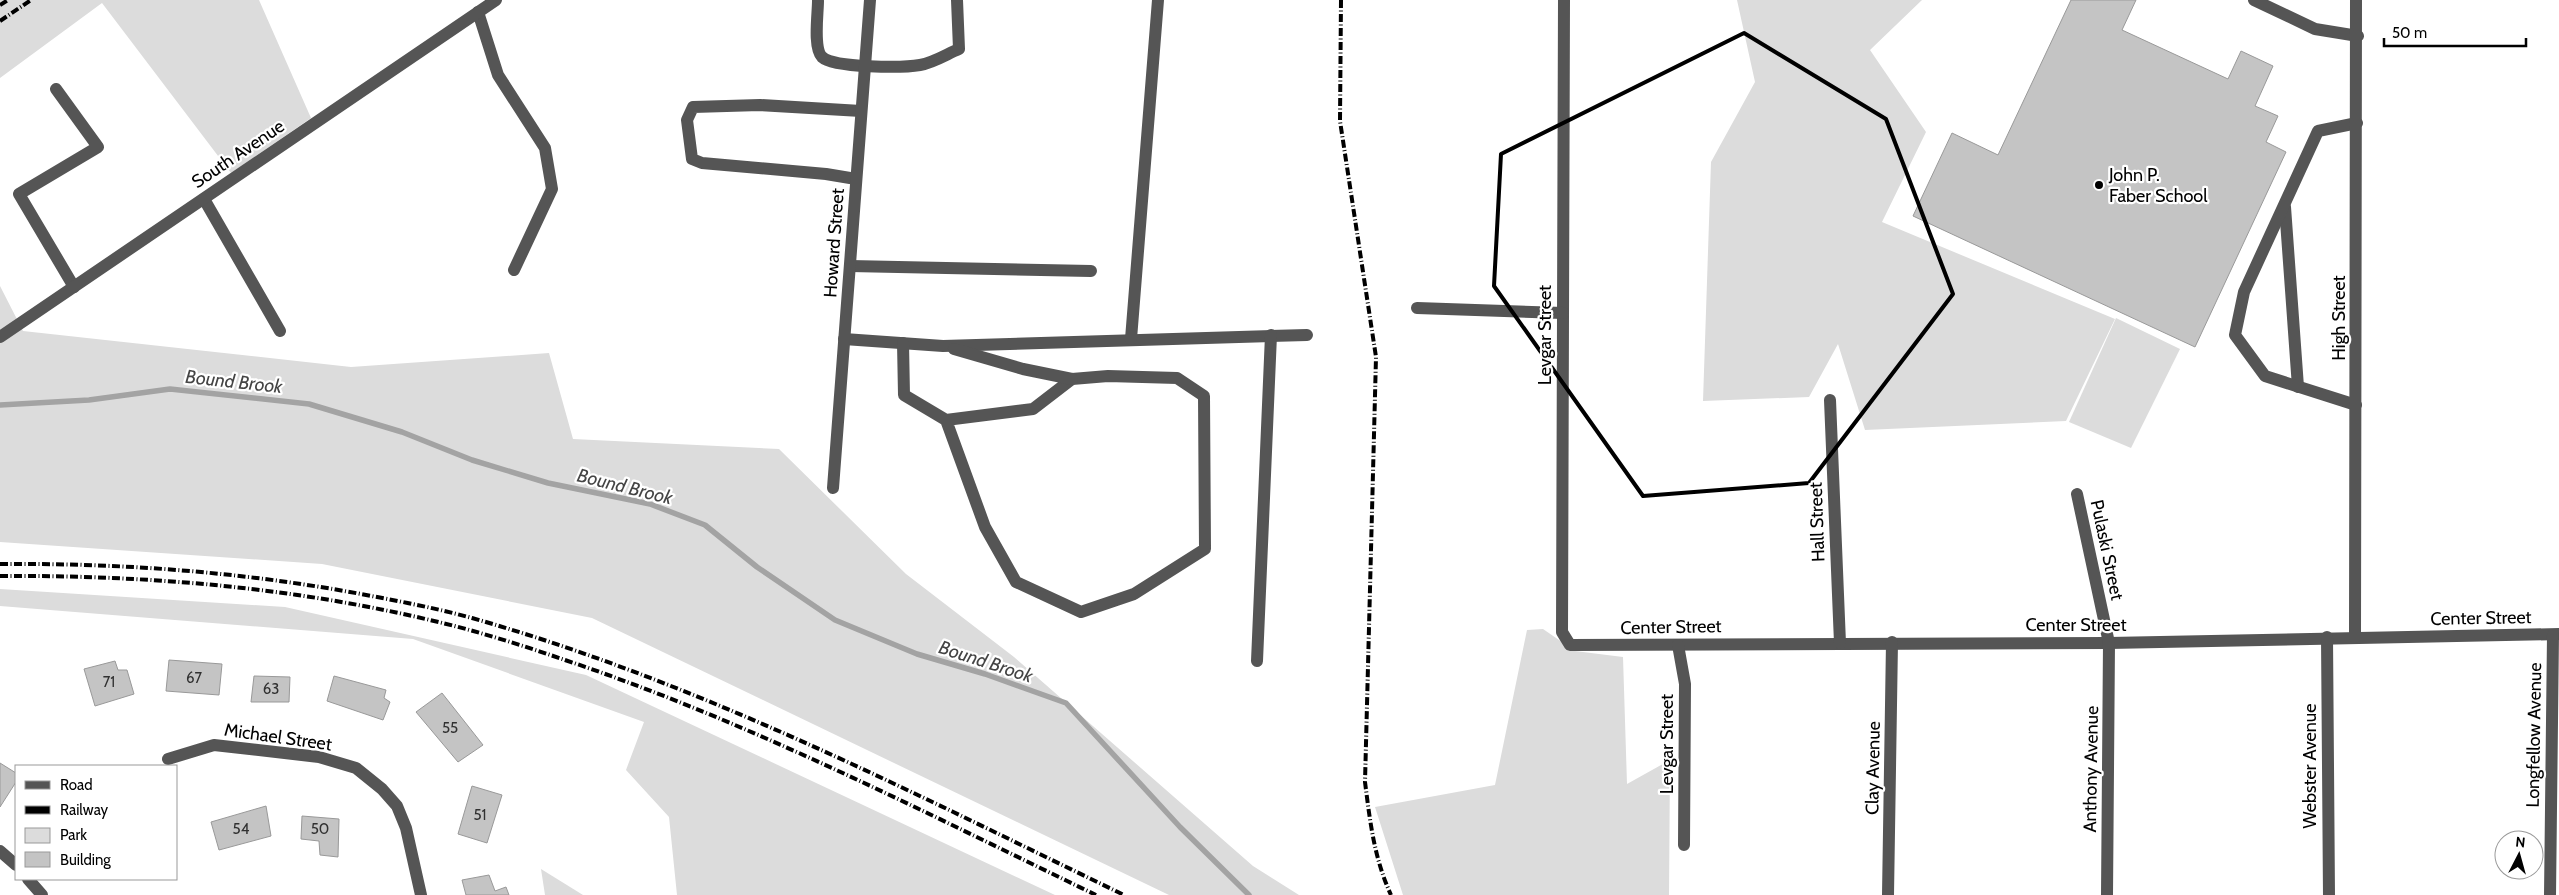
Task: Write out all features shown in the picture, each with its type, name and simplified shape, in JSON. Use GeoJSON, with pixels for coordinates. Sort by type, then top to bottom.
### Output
{"type":"FeatureCollection","features":[{"type":"Feature","properties":{"kind":"street","name":"South Avenue"},"geometry":{"type":"LineString","coordinates":[[0,336],[496,0]]}},
{"type":"Feature","properties":{"kind":"street","name":"Howard Street"},"geometry":{"type":"LineString","coordinates":[[833,488],[870,0]]}},
{"type":"Feature","properties":{"kind":"street"},"geometry":{"type":"LineString","coordinates":[[818,1],[817,48],[823,57],[836,62],[865,65],[921,65],[959,49],[957,0]]}},
{"type":"Feature","properties":{"kind":"street"},"geometry":{"type":"LineString","coordinates":[[1131,339],[1158,0]]}},
{"type":"Feature","properties":{"kind":"street","name":"Levgar Street"},"geometry":{"type":"LineString","coordinates":[[1564,0],[1562,632],[1570,645],[1593,646]]}},
{"type":"Feature","properties":{"kind":"street"},"geometry":{"type":"LineString","coordinates":[[2254,0],[2315,29],[2358,36]]}},
{"type":"Feature","properties":{"kind":"street","name":"High Street"},"geometry":{"type":"LineString","coordinates":[[2354,637],[2358,36],[2356,0]]}},
{"type":"Feature","properties":{"kind":"street"},"geometry":{"type":"LineString","coordinates":[[478,12],[498,75],[545,148],[552,189],[514,270]]}},
{"type":"Feature","properties":{"kind":"street"},"geometry":{"type":"LineString","coordinates":[[56,89],[98,147],[19,194],[74,286]]}},
{"type":"Feature","properties":{"kind":"street"},"geometry":{"type":"LineString","coordinates":[[856,180],[826,174],[702,163],[692,159],[687,120],[692,107],[760,104],[861,111]]}},
{"type":"Feature","properties":{"kind":"street"},"geometry":{"type":"LineString","coordinates":[[2356,406],[2264,376],[2235,335],[2244,292],[2318,131],[2357,122]]}},
{"type":"Feature","properties":{"kind":"street"},"geometry":{"type":"LineString","coordinates":[[204,199],[280,331]]}},
{"type":"Feature","properties":{"kind":"street"},"geometry":{"type":"LineString","coordinates":[[2284,204],[2298,387]]}},
{"type":"Feature","properties":{"kind":"street"},"geometry":{"type":"LineString","coordinates":[[850,266],[1091,271]]}},
{"type":"Feature","properties":{"kind":"street"},"geometry":{"type":"LineString","coordinates":[[1417,308],[1563,313]]}},
{"type":"Feature","properties":{"kind":"street"},"geometry":{"type":"LineString","coordinates":[[1257,661],[1271,335]]}},
{"type":"Feature","properties":{"kind":"street"},"geometry":{"type":"LineString","coordinates":[[844,339],[943,346],[1307,335]]}},
{"type":"Feature","properties":{"kind":"street"},"geometry":{"type":"LineString","coordinates":[[904,343],[904,395],[946,420],[1033,409],[1072,379]]}},
{"type":"Feature","properties":{"kind":"street"},"geometry":{"type":"LineString","coordinates":[[943,346],[1023,369],[1072,379],[1108,376],[1177,378],[1204,396],[1204,549],[1134,594],[1081,612],[1016,582],[985,527],[946,420]]}},
{"type":"Feature","properties":{"kind":"street","name":"Hall Street"},"geometry":{"type":"LineString","coordinates":[[1830,400],[1840,643]]}},
{"type":"Feature","properties":{"kind":"street","name":"Pulaski Street"},"geometry":{"type":"LineString","coordinates":[[2077,494],[2110,643]]}},
{"type":"Feature","properties":{"kind":"street","name":"Center Street"},"geometry":{"type":"LineString","coordinates":[[1593,646],[1892,642],[2110,643],[2327,637],[2556,634]]}},
{"type":"Feature","properties":{"kind":"street","name":"Longfellow Avenue"},"geometry":{"type":"LineString","coordinates":[[2550,895],[2556,634]]}},
{"type":"Feature","properties":{"kind":"street","name":"Webster Avenue"},"geometry":{"type":"LineString","coordinates":[[2327,637],[2329,895]]}},
{"type":"Feature","properties":{"kind":"street","name":"Clay Avenue"},"geometry":{"type":"LineString","coordinates":[[1888,895],[1892,642]]}},
{"type":"Feature","properties":{"kind":"street","name":"Anthony Avenue"},"geometry":{"type":"LineString","coordinates":[[2107,895],[2110,643]]}},
{"type":"Feature","properties":{"kind":"street","name":"Levgar Street"},"geometry":{"type":"LineString","coordinates":[[1678,645],[1684,684],[1684,845]]}},
{"type":"Feature","properties":{"kind":"street","name":"Michael Street"},"geometry":{"type":"LineString","coordinates":[[168,759],[214,745],[319,758],[356,768],[382,789],[397,806],[406,828],[421,895]]}},
{"type":"Feature","properties":{"kind":"street"},"geometry":{"type":"LineString","coordinates":[[0,851],[15,864]]}},
{"type":"Feature","properties":{"kind":"street"},"geometry":{"type":"LineString","coordinates":[[29,880],[42,895]]}},
{"type":"Feature","properties":{"kind":"highlighted area"},"geometry":{"type":"Polygon","coordinates":[[[1744,33],[1886,119],[1953,294],[1809,483],[1643,496],[1494,286],[1501,154],[1744,33]]]}},
{"type":"Feature","properties":{"kind":"green space"},"geometry":{"type":"Polygon","coordinates":[[[0,0],[259,0],[311,118],[231,173],[102,3],[0,78],[0,0]]]}},
{"type":"Feature","properties":{"kind":"green space"},"geometry":{"type":"Polygon","coordinates":[[[1737,0],[1922,0],[1870,50],[1926,132],[1882,222],[2115,319],[2066,421],[1865,430],[1838,344],[1809,397],[1703,401],[1711,162],[1755,82],[1737,0]]]}},
{"type":"Feature","properties":{"kind":"green space"},"geometry":{"type":"Polygon","coordinates":[[[0,286],[23,331],[351,367],[549,353],[573,439],[779,449],[906,574],[1014,657],[1253,866],[1299,895],[1169,895],[592,618],[322,564],[0,542],[0,286]]]}},
{"type":"Feature","properties":{"kind":"green space"},"geometry":{"type":"Polygon","coordinates":[[[2116,318],[2180,349],[2131,448],[2069,422],[2116,318]]]}},
{"type":"Feature","properties":{"kind":"green space"},"geometry":{"type":"Polygon","coordinates":[[[0,589],[285,607],[586,675],[1055,895],[677,895],[669,817],[626,770],[644,722],[413,639],[0,606],[0,589]]]}},
{"type":"Feature","properties":{"kind":"green space"},"geometry":{"type":"Polygon","coordinates":[[[1543,629],[1575,651],[1623,657],[1627,784],[1670,760],[1669,895],[1403,895],[1375,807],[1495,785],[1527,630],[1543,629]]]}},
{"type":"Feature","properties":{"kind":"green space"},"geometry":{"type":"Polygon","coordinates":[[[541,869],[583,895],[545,895],[541,869]]]}},
{"type":"Feature","properties":{"kind":"building","name":"John P. Faber School"},"geometry":{"type":"Polygon","coordinates":[[[2071,0],[2136,0],[2122,30],[2228,79],[2241,51],[2273,66],[2255,106],[2278,116],[2266,142],[2286,152],[2195,347],[1913,216],[1952,133],[1998,155],[2071,0]]]}},
{"type":"Feature","properties":{"kind":"building"},"geometry":{"type":"Polygon","coordinates":[[[169,660],[222,664],[219,695],[166,691],[169,660]]]}},
{"type":"Feature","properties":{"kind":"building"},"geometry":{"type":"Polygon","coordinates":[[[115,661],[118,670],[127,670],[134,694],[95,706],[84,669],[115,661]]]}},
{"type":"Feature","properties":{"kind":"building"},"geometry":{"type":"Polygon","coordinates":[[[254,676],[290,677],[289,702],[251,702],[254,676]]]}},
{"type":"Feature","properties":{"kind":"building"},"geometry":{"type":"Polygon","coordinates":[[[334,676],[386,690],[384,698],[390,702],[383,720],[327,701],[334,676]]]}},
{"type":"Feature","properties":{"kind":"building"},"geometry":{"type":"Polygon","coordinates":[[[442,693],[483,745],[458,762],[416,712],[442,693]]]}},
{"type":"Feature","properties":{"kind":"building"},"geometry":{"type":"Polygon","coordinates":[[[0,763],[15,772],[15,784],[0,807],[0,763]]]}},
{"type":"Feature","properties":{"kind":"building"},"geometry":{"type":"Polygon","coordinates":[[[472,786],[502,795],[487,843],[458,834],[472,786]]]}},
{"type":"Feature","properties":{"kind":"building"},"geometry":{"type":"Polygon","coordinates":[[[266,806],[271,836],[219,850],[211,822],[266,806]]]}},
{"type":"Feature","properties":{"kind":"building"},"geometry":{"type":"Polygon","coordinates":[[[302,816],[339,819],[338,857],[320,855],[319,841],[301,839],[302,816]]]}},
{"type":"Feature","properties":{"kind":"building"},"geometry":{"type":"Polygon","coordinates":[[[489,875],[495,891],[506,887],[509,895],[466,895],[462,880],[489,875]]]}},
{"type":"Feature","properties":{"kind":"waterway","name":"Bound Brook"},"geometry":{"type":"LineString","coordinates":[[0,405],[89,400],[170,389],[309,404],[402,432],[472,460],[548,483],[650,504],[705,525],[757,567],[835,620],[917,654],[985,674],[1066,703],[1180,827],[1249,895]]}},
{"type":"Feature","properties":{"kind":"railway"},"geometry":{"type":"LineString","coordinates":[[0,5],[8,0]]}},
{"type":"Feature","properties":{"kind":"railway"},"geometry":{"type":"LineString","coordinates":[[0,21],[31,0]]}},
{"type":"Feature","properties":{"kind":"railway"},"geometry":{"type":"LineString","coordinates":[[1341,0],[1340,121],[1376,357],[1365,782],[1371,825],[1380,867],[1391,895]]}},
{"type":"Feature","properties":{"kind":"railway"},"geometry":{"type":"LineString","coordinates":[[0,564],[136,567],[272,580],[361,594],[472,618],[557,644],[641,674],[723,707],[884,779],[1124,895]]}},
{"type":"Feature","properties":{"kind":"railway"},"geometry":{"type":"LineString","coordinates":[[0,576],[118,578],[235,587],[293,594],[409,615],[491,636],[634,684],[768,739],[835,769],[1096,895]]}},
{"type":"Feature","properties":{"kind":"place","name":"John P. Faber School"},"geometry":{"type":"Point","coordinates":[2099,185]}}]}
